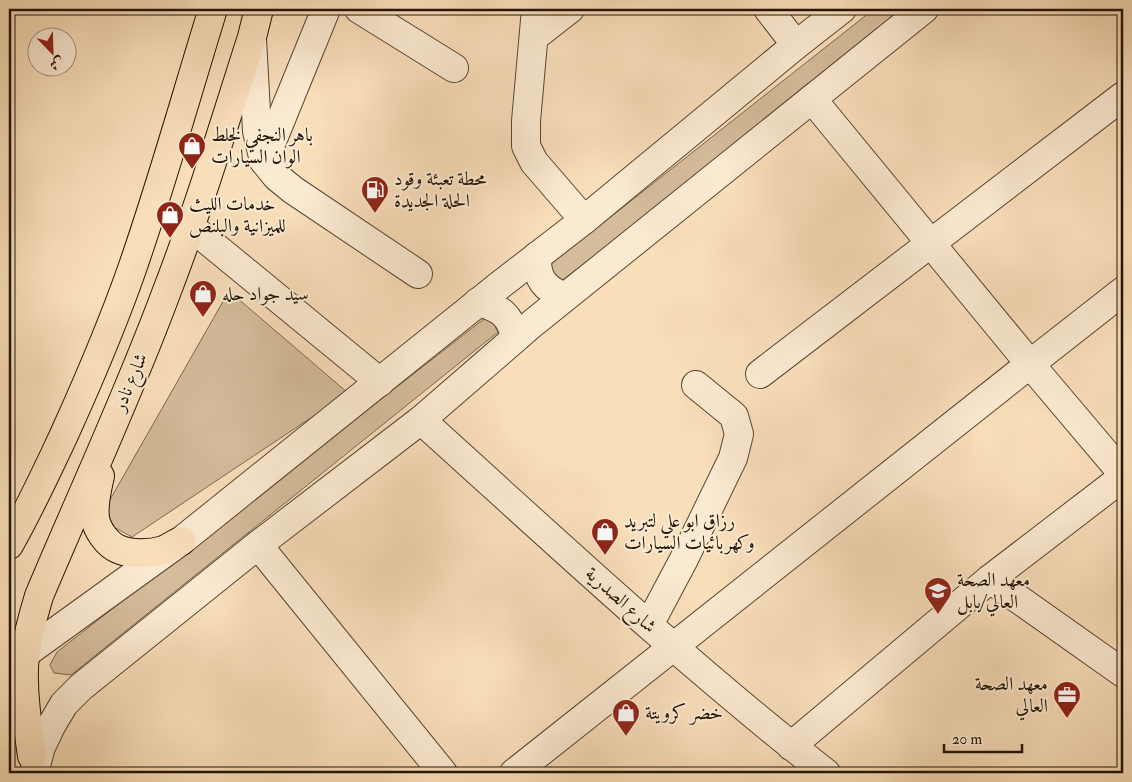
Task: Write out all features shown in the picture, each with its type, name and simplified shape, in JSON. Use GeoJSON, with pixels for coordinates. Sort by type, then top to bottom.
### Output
{"type":"FeatureCollection","features":[{"type":"Feature","properties":{"kind":"main road","name":"شارع نادر"},"geometry":{"type":"LineString","coordinates":[[9,545],[46,474],[106,340],[155,201],[213,9]]}},
{"type":"Feature","properties":{"kind":"main road","name":"شارع نادر"},"geometry":{"type":"LineString","coordinates":[[33,768],[25,703],[24,667],[18,658],[30,631],[38,596],[128,389],[165,298],[191,227],[252,37],[259,9]]}},
{"type":"Feature","properties":{"kind":"main road"},"geometry":{"type":"LineString","coordinates":[[128,389],[100,473],[96,494],[95,519],[107,540],[118,549],[148,553],[164,550],[181,540]]}},
{"type":"Feature","properties":{"kind":"main road"},"geometry":{"type":"LineString","coordinates":[[9,705],[25,730],[33,768]]}},
{"type":"Feature","properties":{"kind":"street"},"geometry":{"type":"LineString","coordinates":[[264,161],[326,9]]}},
{"type":"Feature","properties":{"kind":"street"},"geometry":{"type":"LineString","coordinates":[[360,9],[454,68]]}},
{"type":"Feature","properties":{"kind":"street"},"geometry":{"type":"LineString","coordinates":[[536,9],[526,121],[526,146],[534,162],[584,220]]}},
{"type":"Feature","properties":{"kind":"street"},"geometry":{"type":"LineString","coordinates":[[534,37],[570,9]]}},
{"type":"Feature","properties":{"kind":"street"},"geometry":{"type":"LineString","coordinates":[[768,9],[796,45]]}},
{"type":"Feature","properties":{"kind":"street"},"geometry":{"type":"LineString","coordinates":[[18,658],[181,540],[478,302],[584,220],[842,9]]}},
{"type":"Feature","properties":{"kind":"street"},"geometry":{"type":"LineString","coordinates":[[33,768],[51,726],[64,704],[81,687],[258,545],[421,420],[565,297],[924,9]]}},
{"type":"Feature","properties":{"kind":"street"},"geometry":{"type":"LineString","coordinates":[[252,37],[257,131],[264,161],[277,177],[293,190],[418,274]]}},
{"type":"Feature","properties":{"kind":"street"},"geometry":{"type":"LineString","coordinates":[[760,374],[1123,96]]}},
{"type":"Feature","properties":{"kind":"street"},"geometry":{"type":"LineString","coordinates":[[791,746],[990,579],[1123,476],[812,100]]}},
{"type":"Feature","properties":{"kind":"street"},"geometry":{"type":"LineString","coordinates":[[191,227],[380,382]]}},
{"type":"Feature","properties":{"kind":"street"},"geometry":{"type":"LineString","coordinates":[[537,256],[538,274],[543,282],[550,290],[565,297]]}},
{"type":"Feature","properties":{"kind":"street"},"geometry":{"type":"LineString","coordinates":[[514,773],[1123,291]]}},
{"type":"Feature","properties":{"kind":"street"},"geometry":{"type":"LineString","coordinates":[[478,302],[497,308],[504,314],[510,321],[515,338]]}},
{"type":"Feature","properties":{"kind":"street"},"geometry":{"type":"LineString","coordinates":[[649,625],[733,458],[739,434],[734,416],[696,385]]}},
{"type":"Feature","properties":{"kind":"street","name":"شارع الصدرية"},"geometry":{"type":"LineString","coordinates":[[421,420],[674,647],[791,746],[826,773]]}},
{"type":"Feature","properties":{"kind":"street"},"geometry":{"type":"LineString","coordinates":[[258,545],[443,773]]}},
{"type":"Feature","properties":{"kind":"street"},"geometry":{"type":"LineString","coordinates":[[990,579],[1123,673]]}},
{"type":"Feature","properties":{"kind":"shaded area"},"geometry":{"type":"Polygon","coordinates":[[[874,9],[915,9],[560,282],[546,268],[874,9]]]}},
{"type":"Feature","properties":{"kind":"shaded area"},"geometry":{"type":"Polygon","coordinates":[[[229,291],[348,393],[132,537],[99,519],[229,291]]]}},
{"type":"Feature","properties":{"kind":"shaded area"},"geometry":{"type":"Polygon","coordinates":[[[489,315],[498,332],[71,675],[54,673],[50,665],[57,652],[489,315]]]}},
{"type":"Feature","properties":{"kind":"place","name":"باهر النجفي لخلط الوان السيارات"},"geometry":{"type":"Point","coordinates":[192,170]}},
{"type":"Feature","properties":{"kind":"place","name":"محطة تعبئة وقود الحلة الجديدة"},"geometry":{"type":"Point","coordinates":[375,214]}},
{"type":"Feature","properties":{"kind":"place","name":"خدمات الليث للميزانية والبلنص"},"geometry":{"type":"Point","coordinates":[170,239]}},
{"type":"Feature","properties":{"kind":"place","name":"سيد جواد حله"},"geometry":{"type":"Point","coordinates":[203,318]}},
{"type":"Feature","properties":{"kind":"place","name":"رزاق ابو علي لتبريد وكهربائيات السيارات"},"geometry":{"type":"Point","coordinates":[605,556]}},
{"type":"Feature","properties":{"kind":"place","name":"معهد الصحة العالي/بابل"},"geometry":{"type":"Point","coordinates":[938,615]}},
{"type":"Feature","properties":{"kind":"place","name":"معهد الصحة العالي"},"geometry":{"type":"Point","coordinates":[1067,719]}},
{"type":"Feature","properties":{"kind":"place","name":"خضر كرويتة"},"geometry":{"type":"Point","coordinates":[626,737]}}]}
